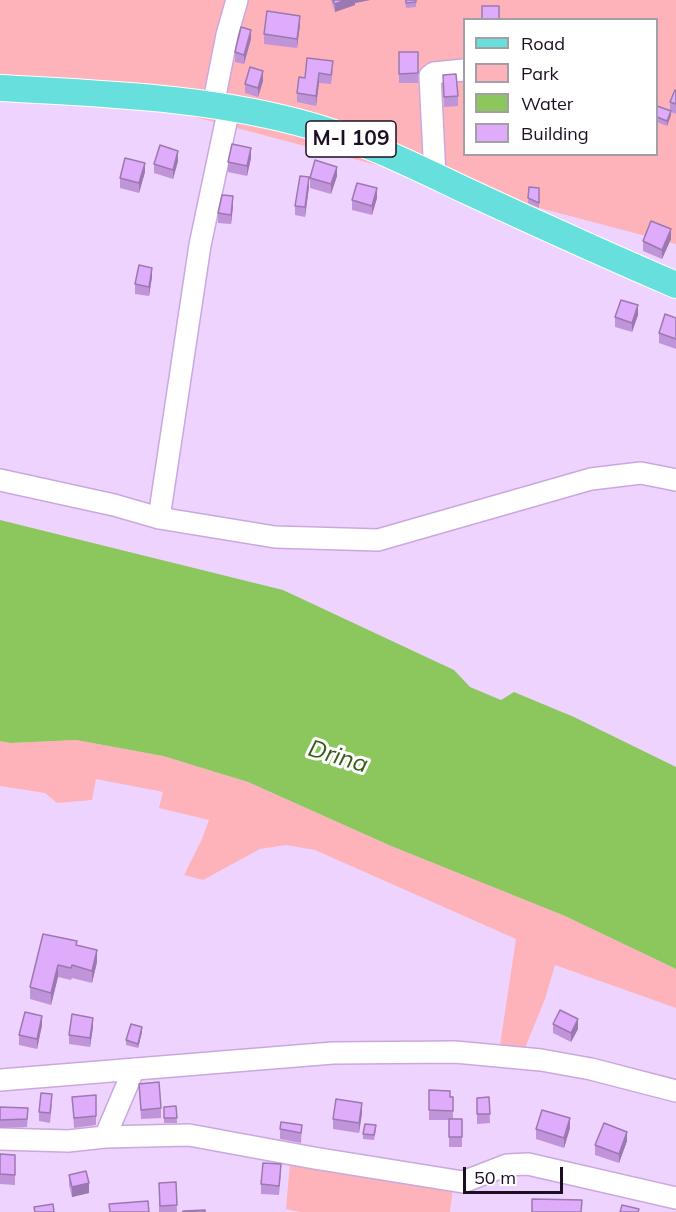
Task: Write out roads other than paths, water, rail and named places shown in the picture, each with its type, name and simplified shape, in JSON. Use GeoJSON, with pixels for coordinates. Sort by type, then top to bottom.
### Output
{"type":"FeatureCollection","features":[{"type":"Feature","properties":{"kind":"main road","name":"M-I 109"},"geometry":{"type":"LineString","coordinates":[[0,88],[81,93],[221,107],[282,118],[342,135],[377,148],[599,252],[676,285]]}},
{"type":"Feature","properties":{"kind":"street"},"geometry":{"type":"LineString","coordinates":[[159,518],[221,107],[227,34],[237,0]]}},
{"type":"Feature","properties":{"kind":"street"},"geometry":{"type":"LineString","coordinates":[[435,176],[430,76],[434,73],[463,70]]}},
{"type":"Feature","properties":{"kind":"street"},"geometry":{"type":"LineString","coordinates":[[0,480],[114,505],[159,518],[275,537],[378,540],[591,479],[641,473],[676,480]]}},
{"type":"Feature","properties":{"kind":"street"},"geometry":{"type":"LineString","coordinates":[[0,1080],[333,1053],[390,1051],[455,1052],[541,1060],[581,1067],[676,1090]]}},
{"type":"Feature","properties":{"kind":"street"},"geometry":{"type":"LineString","coordinates":[[105,1137],[134,1069]]}},
{"type":"Feature","properties":{"kind":"street"},"geometry":{"type":"LineString","coordinates":[[0,1139],[68,1141],[105,1137],[189,1136],[463,1182],[507,1165],[528,1164],[676,1198]]}},
{"type":"Feature","properties":{"kind":"water","name":"Drina"},"geometry":{"type":"Polygon","coordinates":[[[0,520],[283,590],[454,670],[470,687],[501,700],[514,692],[574,717],[676,767],[676,969],[565,916],[391,846],[248,782],[163,756],[76,740],[10,743],[0,741],[0,520]]]}}]}
